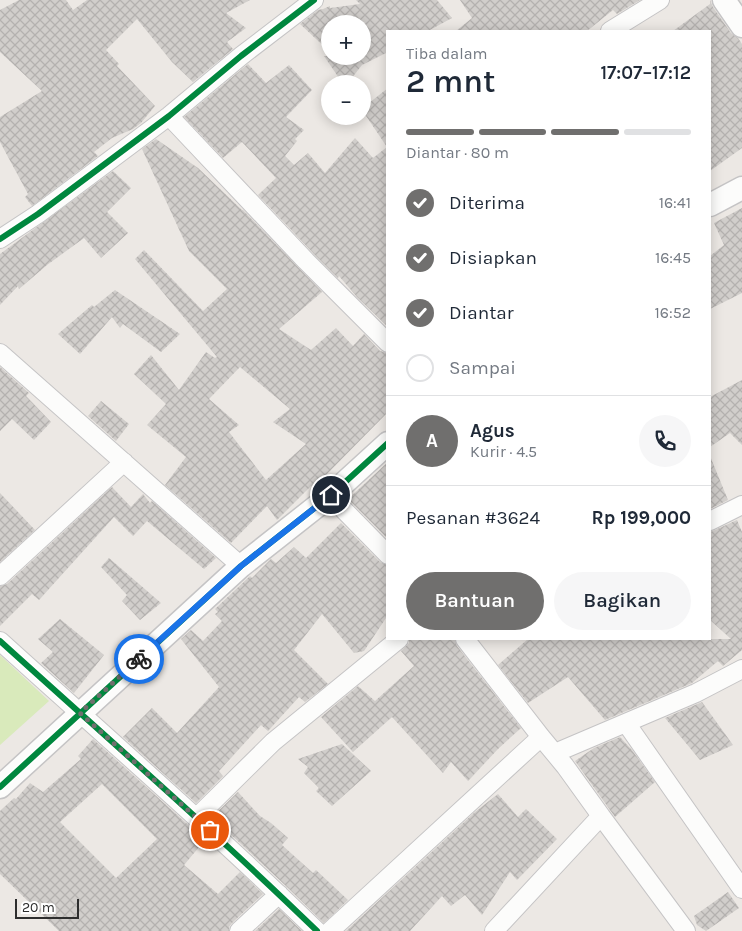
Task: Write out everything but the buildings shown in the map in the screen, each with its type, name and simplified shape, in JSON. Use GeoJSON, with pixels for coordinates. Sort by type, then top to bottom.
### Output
{"type":"FeatureCollection","features":[{"type":"Feature","properties":{"kind":"street"},"geometry":{"type":"LineString","coordinates":[[0,239],[38,214],[169,116],[241,56],[314,0]]}},
{"type":"Feature","properties":{"kind":"street"},"geometry":{"type":"LineString","coordinates":[[612,30],[660,0]]}},
{"type":"Feature","properties":{"kind":"street"},"geometry":{"type":"LineString","coordinates":[[724,0],[742,26]]}},
{"type":"Feature","properties":{"kind":"street"},"geometry":{"type":"LineString","coordinates":[[169,116],[306,261],[386,341]]}},
{"type":"Feature","properties":{"kind":"street"},"geometry":{"type":"LineString","coordinates":[[711,204],[742,188]]}},
{"type":"Feature","properties":{"kind":"street"},"geometry":{"type":"LineString","coordinates":[[0,353],[241,566]]}},
{"type":"Feature","properties":{"kind":"street"},"geometry":{"type":"LineString","coordinates":[[0,786],[241,566],[331,495],[386,445]]}},
{"type":"Feature","properties":{"kind":"street"},"geometry":{"type":"LineString","coordinates":[[0,576],[124,462]]}},
{"type":"Feature","properties":{"kind":"street"},"geometry":{"type":"LineString","coordinates":[[331,495],[386,553]]}},
{"type":"Feature","properties":{"kind":"street"},"geometry":{"type":"LineString","coordinates":[[711,520],[742,505]]}},
{"type":"Feature","properties":{"kind":"street"},"geometry":{"type":"LineString","coordinates":[[196,818],[273,742],[398,640]]}},
{"type":"Feature","properties":{"kind":"street"},"geometry":{"type":"LineString","coordinates":[[466,640],[541,738],[555,753],[686,931]]}},
{"type":"Feature","properties":{"kind":"street"},"geometry":{"type":"LineString","coordinates":[[0,641],[196,818],[317,931]]}},
{"type":"Feature","properties":{"kind":"street"},"geometry":{"type":"LineString","coordinates":[[555,753],[696,693],[742,669]]}},
{"type":"Feature","properties":{"kind":"street"},"geometry":{"type":"LineString","coordinates":[[626,722],[742,890]]}},
{"type":"Feature","properties":{"kind":"street"},"geometry":{"type":"LineString","coordinates":[[330,931],[541,738]]}},
{"type":"Feature","properties":{"kind":"street"},"geometry":{"type":"LineString","coordinates":[[494,931],[601,816]]}},
{"type":"Feature","properties":{"kind":"street"},"geometry":{"type":"LineString","coordinates":[[239,931],[279,894]]}},
{"type":"Feature","properties":{"kind":"green space"},"geometry":{"type":"Polygon","coordinates":[[[0,655],[49,701],[0,745],[0,655]]]}},
{"type":"Feature","properties":{"kind":"cycle path"},"geometry":{"type":"LineString","coordinates":[[0,239],[38,214],[169,116],[241,56],[314,0]]}},
{"type":"Feature","properties":{"kind":"cycle path"},"geometry":{"type":"LineString","coordinates":[[0,787],[241,566],[331,495],[386,445]]}},
{"type":"Feature","properties":{"kind":"cycle path"},"geometry":{"type":"LineString","coordinates":[[0,641],[199,821],[317,931]]}},
{"type":"Feature","properties":{"kind":"way so far"},"geometry":{"type":"LineString","coordinates":[[139,659],[80,713],[210,830]]}},
{"type":"Feature","properties":{"kind":"route"},"geometry":{"type":"LineString","coordinates":[[139,659],[241,566],[331,495]]}}]}
